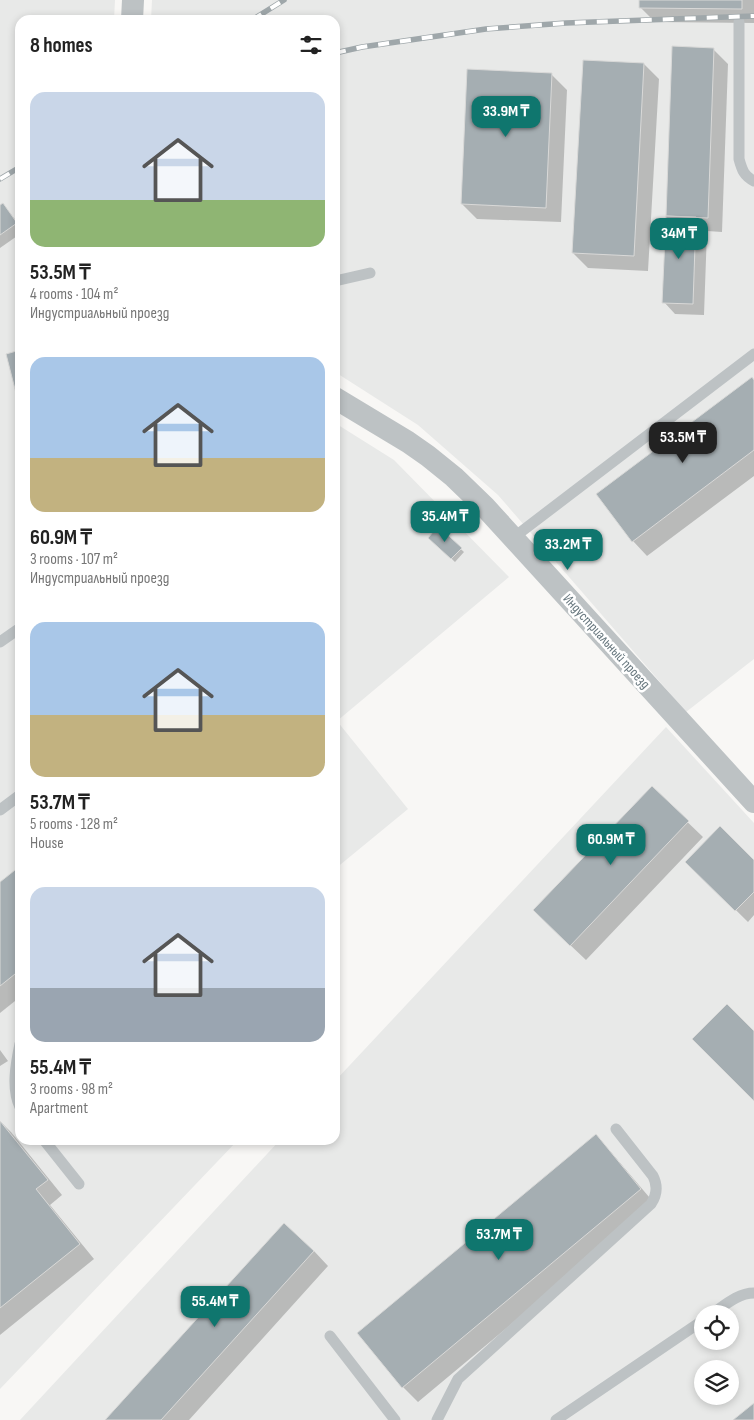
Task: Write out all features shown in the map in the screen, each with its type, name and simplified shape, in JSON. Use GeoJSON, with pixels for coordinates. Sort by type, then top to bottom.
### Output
{"type":"FeatureCollection","features":[{"type":"Feature","properties":{"kind":"street"},"geometry":{"type":"LineString","coordinates":[[132,15],[133,0]]}},
{"type":"Feature","properties":{"kind":"street","name":"Индустриальный проезд"},"geometry":{"type":"LineString","coordinates":[[340,401],[428,456],[454,477],[485,507],[754,802]]}},
{"type":"Feature","properties":{"kind":"lane"},"geometry":{"type":"LineString","coordinates":[[739,22],[740,159],[746,176],[754,181]]}},
{"type":"Feature","properties":{"kind":"lane"},"geometry":{"type":"LineString","coordinates":[[340,281],[370,273]]}},
{"type":"Feature","properties":{"kind":"lane"},"geometry":{"type":"LineString","coordinates":[[513,538],[754,354]]}},
{"type":"Feature","properties":{"kind":"lane"},"geometry":{"type":"LineString","coordinates":[[0,642],[15,632]]}},
{"type":"Feature","properties":{"kind":"lane"},"geometry":{"type":"LineString","coordinates":[[0,810],[15,799]]}},
{"type":"Feature","properties":{"kind":"lane"},"geometry":{"type":"LineString","coordinates":[[437,1420],[458,1379],[651,1204],[656,1197],[656,1183],[653,1176],[616,1129]]}},
{"type":"Feature","properties":{"kind":"lane"},"geometry":{"type":"LineString","coordinates":[[48,1145],[79,1184]]}},
{"type":"Feature","properties":{"kind":"lane"},"geometry":{"type":"LineString","coordinates":[[725,1305],[737,1297],[754,1293]]}},
{"type":"Feature","properties":{"kind":"lane"},"geometry":{"type":"LineString","coordinates":[[556,1420],[694,1325]]}},
{"type":"Feature","properties":{"kind":"lane"},"geometry":{"type":"LineString","coordinates":[[330,1336],[395,1420]]}},
{"type":"Feature","properties":{"kind":"shaded area"},"geometry":{"type":"Polygon","coordinates":[[[0,0],[115,0],[114,15],[15,15],[15,1145],[233,1145],[0,1389],[0,0]]]}},
{"type":"Feature","properties":{"kind":"shaded area"},"geometry":{"type":"Polygon","coordinates":[[[152,0],[754,0],[754,659],[686,712],[498,495],[418,425],[340,375],[340,15],[151,15],[152,0]]]}},
{"type":"Feature","properties":{"kind":"shaded area"},"geometry":{"type":"Polygon","coordinates":[[[340,426],[394,460],[509,577],[340,718],[340,426]]]}},
{"type":"Feature","properties":{"kind":"shaded area"},"geometry":{"type":"Polygon","coordinates":[[[340,725],[408,809],[340,865],[340,725]]]}},
{"type":"Feature","properties":{"kind":"shaded area"},"geometry":{"type":"Polygon","coordinates":[[[666,727],[754,823],[754,1420],[20,1420],[275,1145],[340,1145],[340,1076],[666,727]]]}},
{"type":"Feature","properties":{"kind":"building"},"geometry":{"type":"Polygon","coordinates":[[[639,0],[742,0],[742,9],[639,8],[639,0]]]}},
{"type":"Feature","properties":{"kind":"building"},"geometry":{"type":"Polygon","coordinates":[[[672,46],[714,48],[708,218],[666,216],[672,46]]]}},
{"type":"Feature","properties":{"kind":"building"},"geometry":{"type":"Polygon","coordinates":[[[583,60],[644,63],[634,256],[572,253],[583,60]]]}},
{"type":"Feature","properties":{"kind":"building"},"geometry":{"type":"Polygon","coordinates":[[[467,69],[552,73],[546,208],[461,204],[467,69]]]}},
{"type":"Feature","properties":{"kind":"building"},"geometry":{"type":"Polygon","coordinates":[[[3,203],[15,220],[15,224],[0,235],[0,205],[3,203]]]}},
{"type":"Feature","properties":{"kind":"building"},"geometry":{"type":"Polygon","coordinates":[[[666,216],[696,217],[693,304],[662,303],[666,216]]]}},
{"type":"Feature","properties":{"kind":"building"},"geometry":{"type":"Polygon","coordinates":[[[15,351],[15,389],[6,354],[15,351]]]}},
{"type":"Feature","properties":{"kind":"building"},"geometry":{"type":"Polygon","coordinates":[[[752,377],[754,380],[754,450],[632,542],[596,494],[752,377]]]}},
{"type":"Feature","properties":{"kind":"building"},"geometry":{"type":"Polygon","coordinates":[[[438,526],[462,548],[451,559],[428,538],[438,526]]]}},
{"type":"Feature","properties":{"kind":"building"},"geometry":{"type":"Polygon","coordinates":[[[652,786],[689,821],[570,946],[533,910],[652,786]]]}},
{"type":"Feature","properties":{"kind":"building"},"geometry":{"type":"Polygon","coordinates":[[[720,826],[754,860],[754,892],[735,911],[685,862],[720,826]]]}},
{"type":"Feature","properties":{"kind":"building"},"geometry":{"type":"Polygon","coordinates":[[[15,870],[15,974],[0,986],[0,882],[15,870]]]}},
{"type":"Feature","properties":{"kind":"building"},"geometry":{"type":"Polygon","coordinates":[[[727,1004],[754,1031],[754,1101],[692,1039],[727,1004]]]}},
{"type":"Feature","properties":{"kind":"building"},"geometry":{"type":"Polygon","coordinates":[[[0,1121],[15,1139],[15,1145],[20,1145],[48,1180],[36,1189],[80,1244],[0,1308],[0,1121]]]}},
{"type":"Feature","properties":{"kind":"building"},"geometry":{"type":"Polygon","coordinates":[[[596,1134],[641,1189],[402,1388],[357,1333],[596,1134]]]}},
{"type":"Feature","properties":{"kind":"building"},"geometry":{"type":"Polygon","coordinates":[[[284,1223],[314,1251],[161,1420],[105,1420],[284,1223]]]}},
{"type":"Feature","properties":{"kind":"building"},"geometry":{"type":"Polygon","coordinates":[[[754,1403],[754,1420],[733,1420],[754,1403]]]}},
{"type":"Feature","properties":{"kind":"railway"},"geometry":{"type":"LineString","coordinates":[[260,15],[284,0]]}},
{"type":"Feature","properties":{"kind":"railway"},"geometry":{"type":"LineString","coordinates":[[340,52],[486,29],[566,23],[754,16]]}},
{"type":"Feature","properties":{"kind":"railway"},"geometry":{"type":"LineString","coordinates":[[0,179],[15,170]]}}]}
